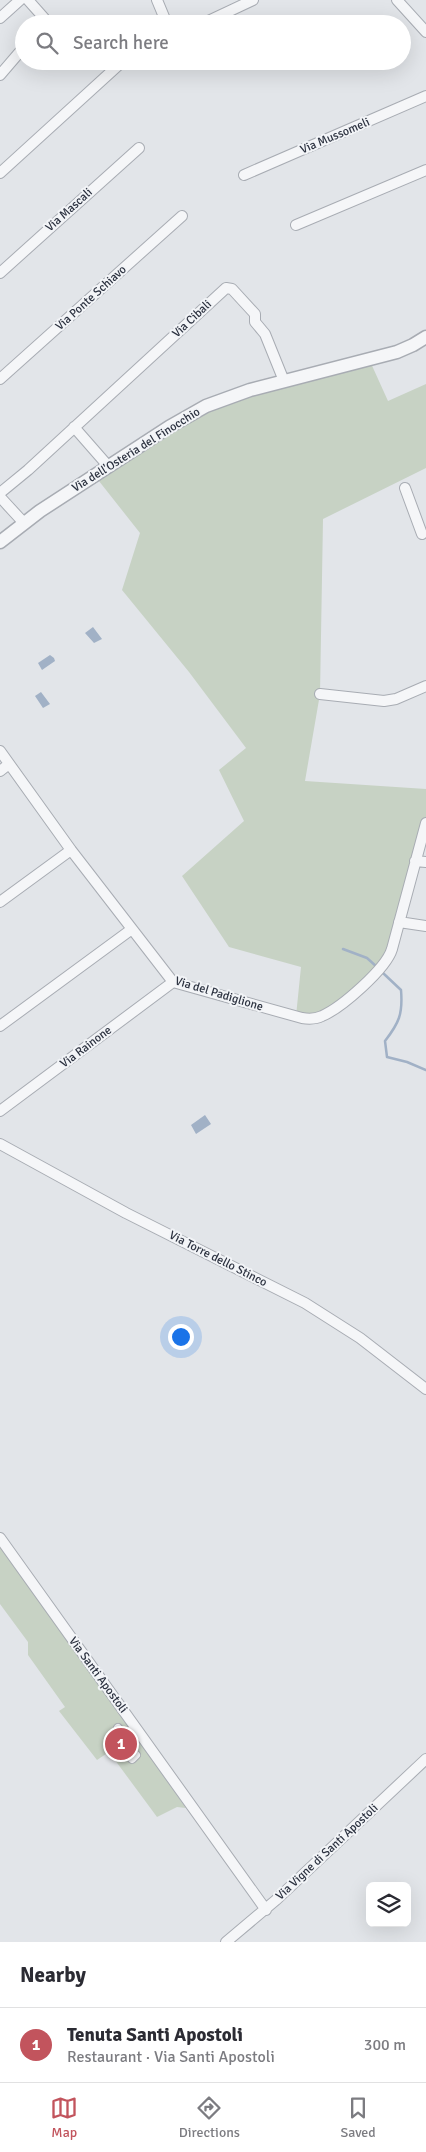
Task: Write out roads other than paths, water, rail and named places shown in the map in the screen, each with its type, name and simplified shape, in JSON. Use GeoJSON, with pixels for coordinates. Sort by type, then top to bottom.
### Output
{"type":"FeatureCollection","features":[{"type":"Feature","properties":{"kind":"street"},"geometry":{"type":"LineString","coordinates":[[0,18],[20,0]]}},
{"type":"Feature","properties":{"kind":"street"},"geometry":{"type":"LineString","coordinates":[[28,0],[41,15]]}},
{"type":"Feature","properties":{"kind":"street"},"geometry":{"type":"LineString","coordinates":[[156,0],[163,15]]}},
{"type":"Feature","properties":{"kind":"street"},"geometry":{"type":"LineString","coordinates":[[221,15],[253,0]]}},
{"type":"Feature","properties":{"kind":"street"},"geometry":{"type":"LineString","coordinates":[[397,0],[411,15]]}},
{"type":"Feature","properties":{"kind":"street"},"geometry":{"type":"LineString","coordinates":[[411,15],[426,32]]}},
{"type":"Feature","properties":{"kind":"street"},"geometry":{"type":"LineString","coordinates":[[0,75],[15,58]]}},
{"type":"Feature","properties":{"kind":"street"},"geometry":{"type":"LineString","coordinates":[[0,173],[113,70]]}},
{"type":"Feature","properties":{"kind":"street","name":"Via Mussomeli"},"geometry":{"type":"LineString","coordinates":[[244,175],[426,96]]}},
{"type":"Feature","properties":{"kind":"street","name":"Via Mascali"},"geometry":{"type":"LineString","coordinates":[[0,273],[139,148]]}},
{"type":"Feature","properties":{"kind":"street"},"geometry":{"type":"LineString","coordinates":[[296,226],[426,170]]}},
{"type":"Feature","properties":{"kind":"street","name":"Via Ponte Schiavo"},"geometry":{"type":"LineString","coordinates":[[0,380],[182,216]]}},
{"type":"Feature","properties":{"kind":"street","name":"Via Cibali"},"geometry":{"type":"LineString","coordinates":[[0,492],[28,470],[226,288],[232,289],[255,314],[255,322],[264,334],[284,381]]}},
{"type":"Feature","properties":{"kind":"street","name":"Via dell'Osteria del Finocchio"},"geometry":{"type":"LineString","coordinates":[[0,542],[24,523],[169,427],[206,406],[234,395],[397,352],[413,346],[426,337]]}},
{"type":"Feature","properties":{"kind":"street"},"geometry":{"type":"LineString","coordinates":[[74,428],[109,467]]}},
{"type":"Feature","properties":{"kind":"street"},"geometry":{"type":"LineString","coordinates":[[405,488],[425,537]]}},
{"type":"Feature","properties":{"kind":"street"},"geometry":{"type":"LineString","coordinates":[[0,497],[24,523]]}},
{"type":"Feature","properties":{"kind":"street"},"geometry":{"type":"LineString","coordinates":[[320,694],[388,701],[426,686]]}},
{"type":"Feature","properties":{"kind":"street","name":"Via del Padiglione"},"geometry":{"type":"LineString","coordinates":[[0,751],[71,850],[173,982],[302,1018],[320,1017],[353,993],[382,968],[391,952],[398,922],[421,861],[426,823]]}},
{"type":"Feature","properties":{"kind":"street"},"geometry":{"type":"LineString","coordinates":[[0,771],[9,764]]}},
{"type":"Feature","properties":{"kind":"street"},"geometry":{"type":"LineString","coordinates":[[0,902],[71,850]]}},
{"type":"Feature","properties":{"kind":"street"},"geometry":{"type":"LineString","coordinates":[[398,922],[426,926]]}},
{"type":"Feature","properties":{"kind":"street"},"geometry":{"type":"LineString","coordinates":[[0,1026],[132,929]]}},
{"type":"Feature","properties":{"kind":"street","name":"Via Rainone"},"geometry":{"type":"LineString","coordinates":[[0,1111],[173,982]]}},
{"type":"Feature","properties":{"kind":"street","name":"Via Torre dello Stinco"},"geometry":{"type":"LineString","coordinates":[[0,1144],[122,1210],[304,1303],[360,1338],[426,1388]]}},
{"type":"Feature","properties":{"kind":"street","name":"Via Santi Apostoli"},"geometry":{"type":"LineString","coordinates":[[0,1538],[266,1910]]}},
{"type":"Feature","properties":{"kind":"street"},"geometry":{"type":"LineString","coordinates":[[118,1728],[128,1741],[132,1756]]}},
{"type":"Feature","properties":{"kind":"street"},"geometry":{"type":"LineString","coordinates":[[128,1741],[130,1731]]}},
{"type":"Feature","properties":{"kind":"street","name":"Via Vigne di Santi Apostoli"},"geometry":{"type":"LineString","coordinates":[[226,1942],[266,1910],[426,1758]]}},
{"type":"Feature","properties":{"kind":"water"},"geometry":{"type":"Polygon","coordinates":[[[93,627],[102,639],[94,643],[85,633],[93,627]]]}},
{"type":"Feature","properties":{"kind":"water"},"geometry":{"type":"Polygon","coordinates":[[[50,655],[55,661],[42,670],[38,663],[50,655]]]}},
{"type":"Feature","properties":{"kind":"water"},"geometry":{"type":"Polygon","coordinates":[[[41,692],[50,704],[43,708],[35,696],[41,692]]]}},
{"type":"Feature","properties":{"kind":"water"},"geometry":{"type":"Polygon","coordinates":[[[205,1115],[211,1124],[196,1134],[191,1125],[205,1115]]]}},
{"type":"Feature","properties":{"kind":"waterway"},"geometry":{"type":"LineString","coordinates":[[343,949],[367,958],[377,967]]}},
{"type":"Feature","properties":{"kind":"waterway"},"geometry":{"type":"LineString","coordinates":[[383,973],[401,990],[401,1012],[394,1029],[385,1041],[387,1057],[407,1062],[426,1070]]}},
{"type":"Feature","properties":{"kind":"place","name":"Tenuta Santi Apostoli"},"geometry":{"type":"Point","coordinates":[121,1744]}}]}
